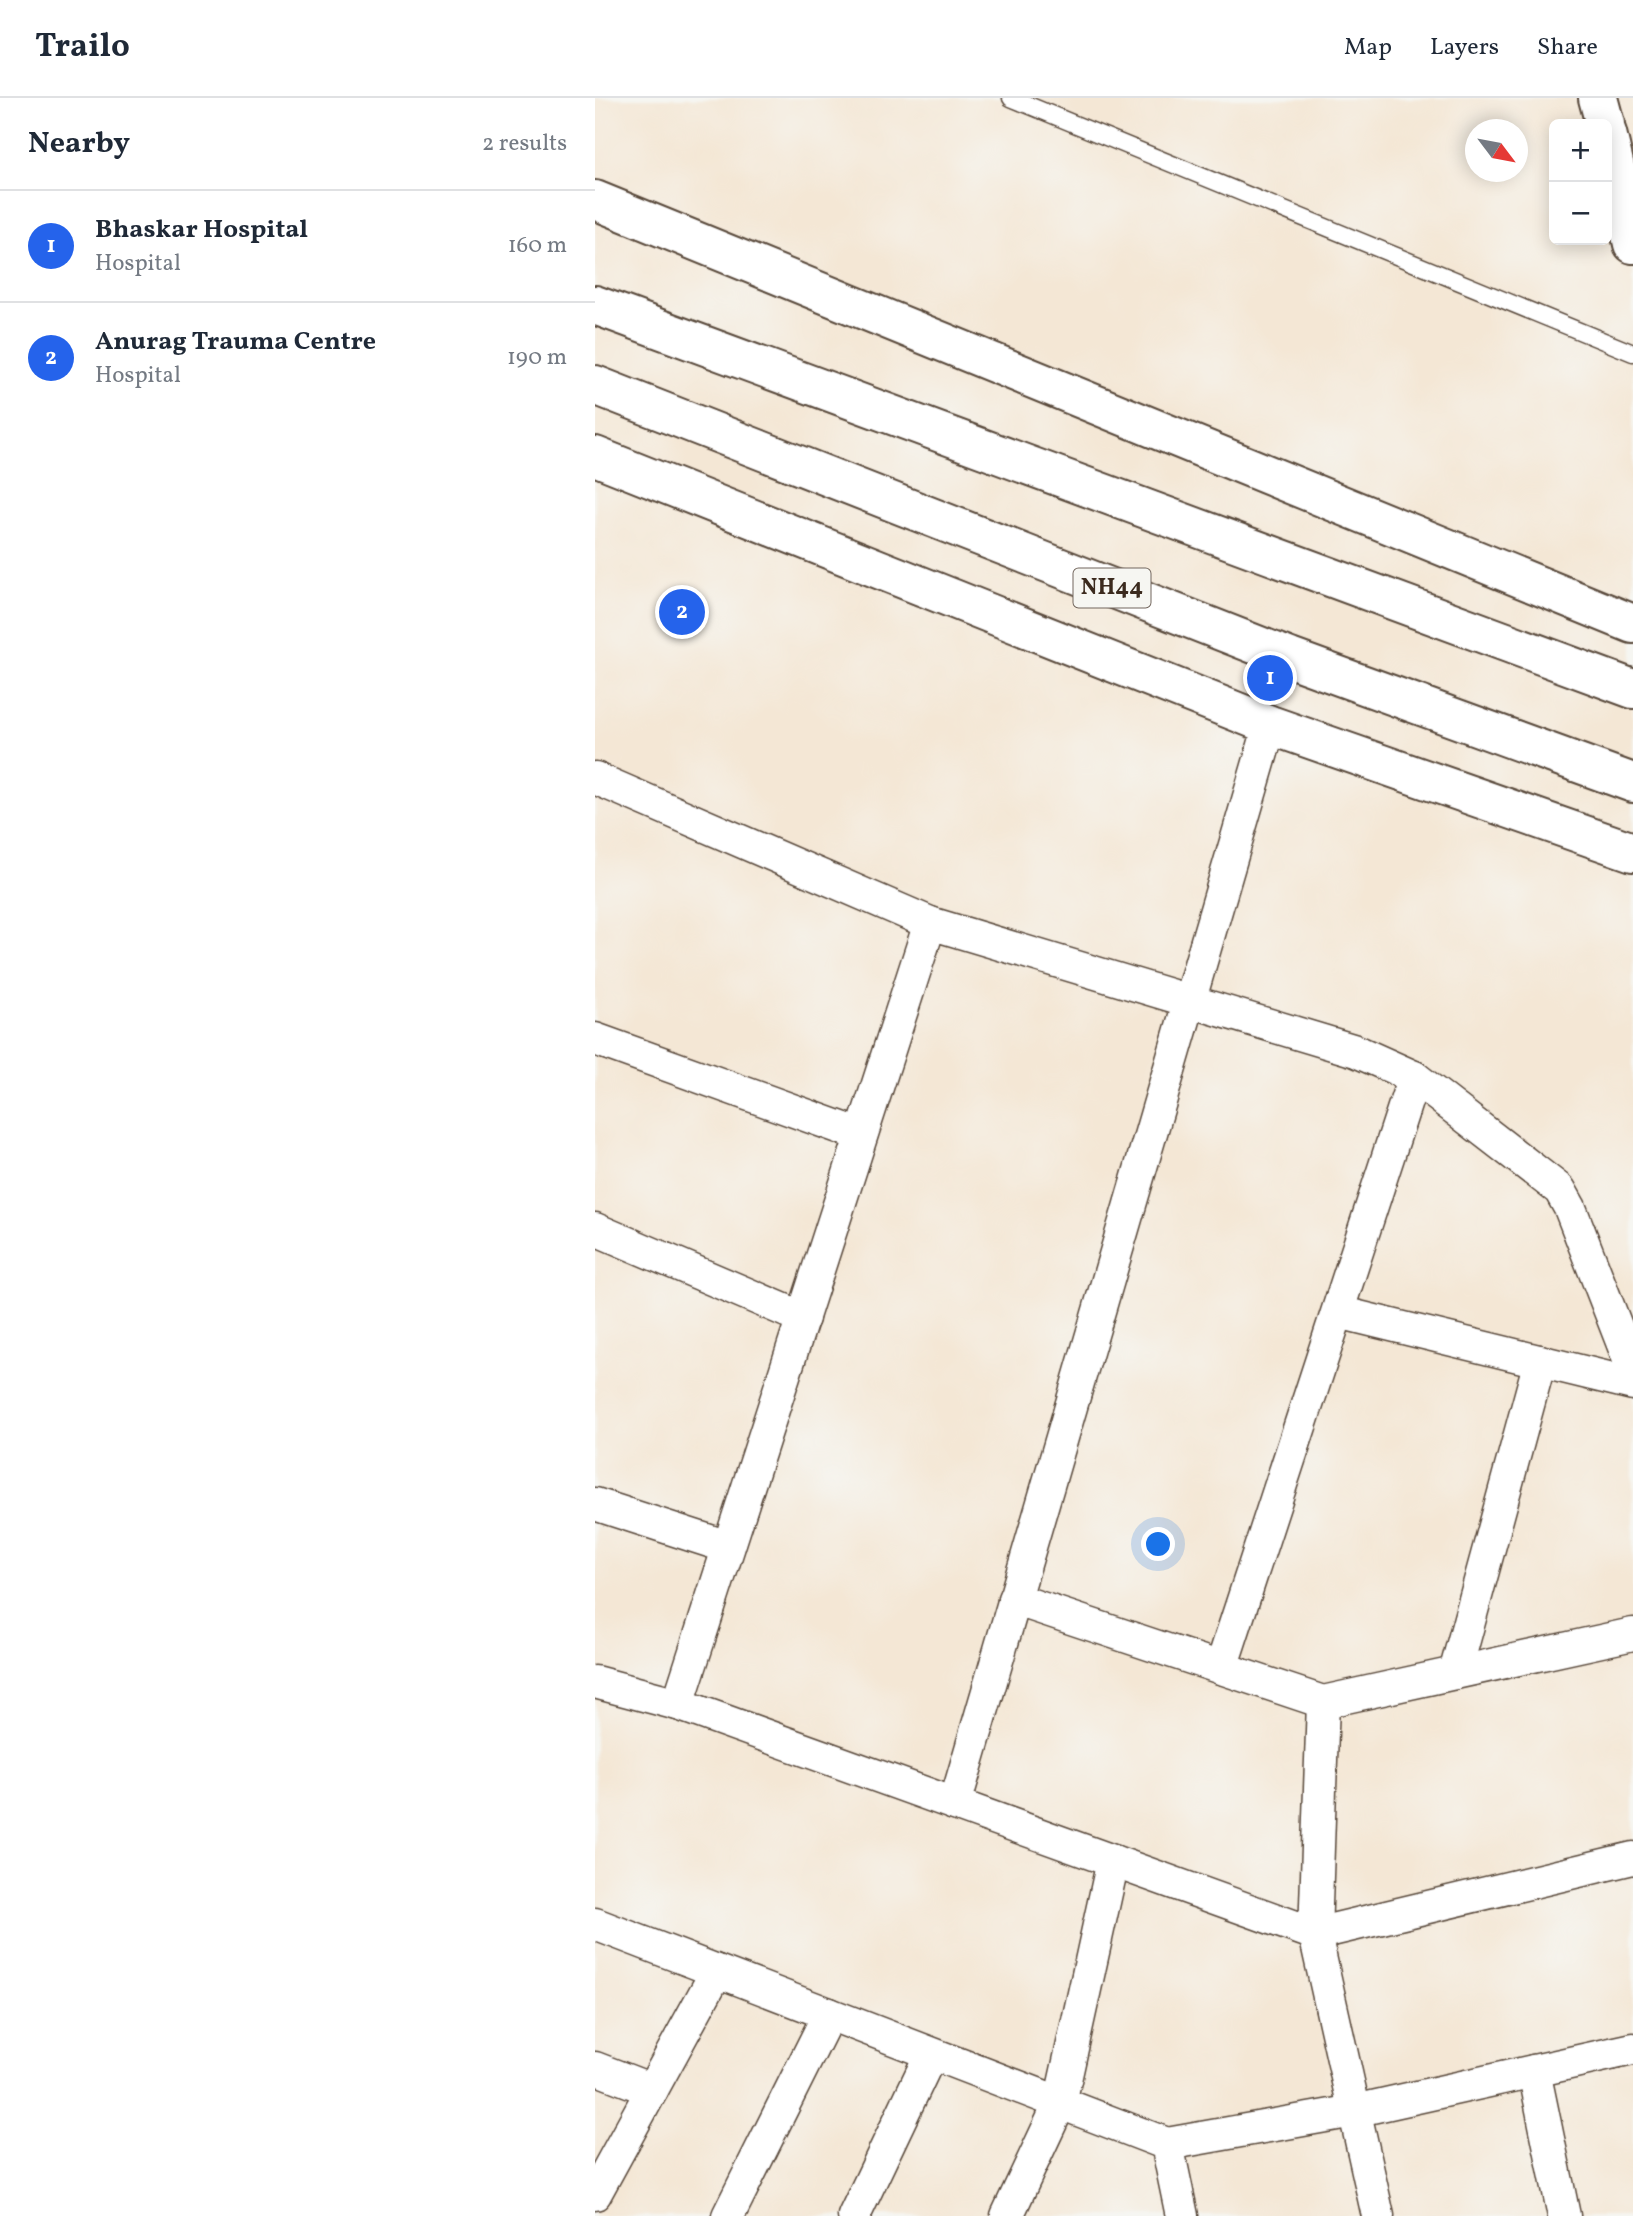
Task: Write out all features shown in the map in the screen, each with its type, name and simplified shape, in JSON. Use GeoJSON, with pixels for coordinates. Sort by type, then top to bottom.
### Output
{"type":"FeatureCollection","features":[{"type":"Feature","properties":{"kind":"main road"},"geometry":{"type":"LineString","coordinates":[[1598,98],[1604,119]]}},
{"type":"Feature","properties":{"kind":"main road"},"geometry":{"type":"LineString","coordinates":[[1612,154],[1633,244]]}},
{"type":"Feature","properties":{"kind":"main road"},"geometry":{"type":"LineString","coordinates":[[595,200],[1633,624]]}},
{"type":"Feature","properties":{"kind":"main road"},"geometry":{"type":"LineString","coordinates":[[595,306],[1633,689]]}},
{"type":"Feature","properties":{"kind":"main road","name":"NH44"},"geometry":{"type":"LineString","coordinates":[[595,385],[1277,653],[1633,783]]}},
{"type":"Feature","properties":{"kind":"main road"},"geometry":{"type":"LineString","coordinates":[[595,456],[1270,725],[1633,852]]}},
{"type":"Feature","properties":{"kind":"street"},"geometry":{"type":"LineString","coordinates":[[955,1804],[1270,725]]}},
{"type":"Feature","properties":{"kind":"street"},"geometry":{"type":"LineString","coordinates":[[595,778],[930,923],[1356,1052],[1414,1077],[1560,1190],[1570,1208],[1633,1370]]}},
{"type":"Feature","properties":{"kind":"street"},"geometry":{"type":"LineString","coordinates":[[678,1704],[930,923]]}},
{"type":"Feature","properties":{"kind":"street"},"geometry":{"type":"LineString","coordinates":[[595,1039],[861,1135]]}},
{"type":"Feature","properties":{"kind":"street"},"geometry":{"type":"LineString","coordinates":[[1221,1668],[1414,1077]]}},
{"type":"Feature","properties":{"kind":"street"},"geometry":{"type":"LineString","coordinates":[[595,1229],[803,1318]]}},
{"type":"Feature","properties":{"kind":"street"},"geometry":{"type":"LineString","coordinates":[[1338,1312],[1633,1384]]}},
{"type":"Feature","properties":{"kind":"street"},"geometry":{"type":"LineString","coordinates":[[1455,1673],[1540,1361]]}},
{"type":"Feature","properties":{"kind":"street"},"geometry":{"type":"LineString","coordinates":[[595,1504],[728,1548]]}},
{"type":"Feature","properties":{"kind":"street"},"geometry":{"type":"LineString","coordinates":[[1014,1599],[1323,1702],[1633,1634]]}},
{"type":"Feature","properties":{"kind":"street"},"geometry":{"type":"LineString","coordinates":[[595,1682],[678,1704],[1315,1934],[1633,1858]]}},
{"type":"Feature","properties":{"kind":"street"},"geometry":{"type":"LineString","coordinates":[[1323,1702],[1315,1934],[1378,2216]]}},
{"type":"Feature","properties":{"kind":"street"},"geometry":{"type":"LineString","coordinates":[[1007,2216],[1060,2103],[1112,1861]]}},
{"type":"Feature","properties":{"kind":"street"},"geometry":{"type":"LineString","coordinates":[[595,1924],[1167,2144],[1355,2110],[1633,2049]]}},
{"type":"Feature","properties":{"kind":"street"},"geometry":{"type":"LineString","coordinates":[[595,2194],[717,1971]]}},
{"type":"Feature","properties":{"kind":"street"},"geometry":{"type":"LineString","coordinates":[[728,2216],[829,2014]]}},
{"type":"Feature","properties":{"kind":"street"},"geometry":{"type":"LineString","coordinates":[[854,2216],[931,2053]]}},
{"type":"Feature","properties":{"kind":"street"},"geometry":{"type":"LineString","coordinates":[[595,2068],[652,2090]]}},
{"type":"Feature","properties":{"kind":"street"},"geometry":{"type":"LineString","coordinates":[[1534,2071],[1564,2216]]}},
{"type":"Feature","properties":{"kind":"street"},"geometry":{"type":"LineString","coordinates":[[1167,2144],[1182,2216]]}},
{"type":"Feature","properties":{"kind":"lane"},"geometry":{"type":"LineString","coordinates":[[1011,98],[1633,353]]}},
{"type":"Feature","properties":{"kind":"place","name":"Anurag Trauma Centre"},"geometry":{"type":"Point","coordinates":[682,612]}},
{"type":"Feature","properties":{"kind":"place","name":"Bhaskar Hospital"},"geometry":{"type":"Point","coordinates":[1270,678]}}]}
